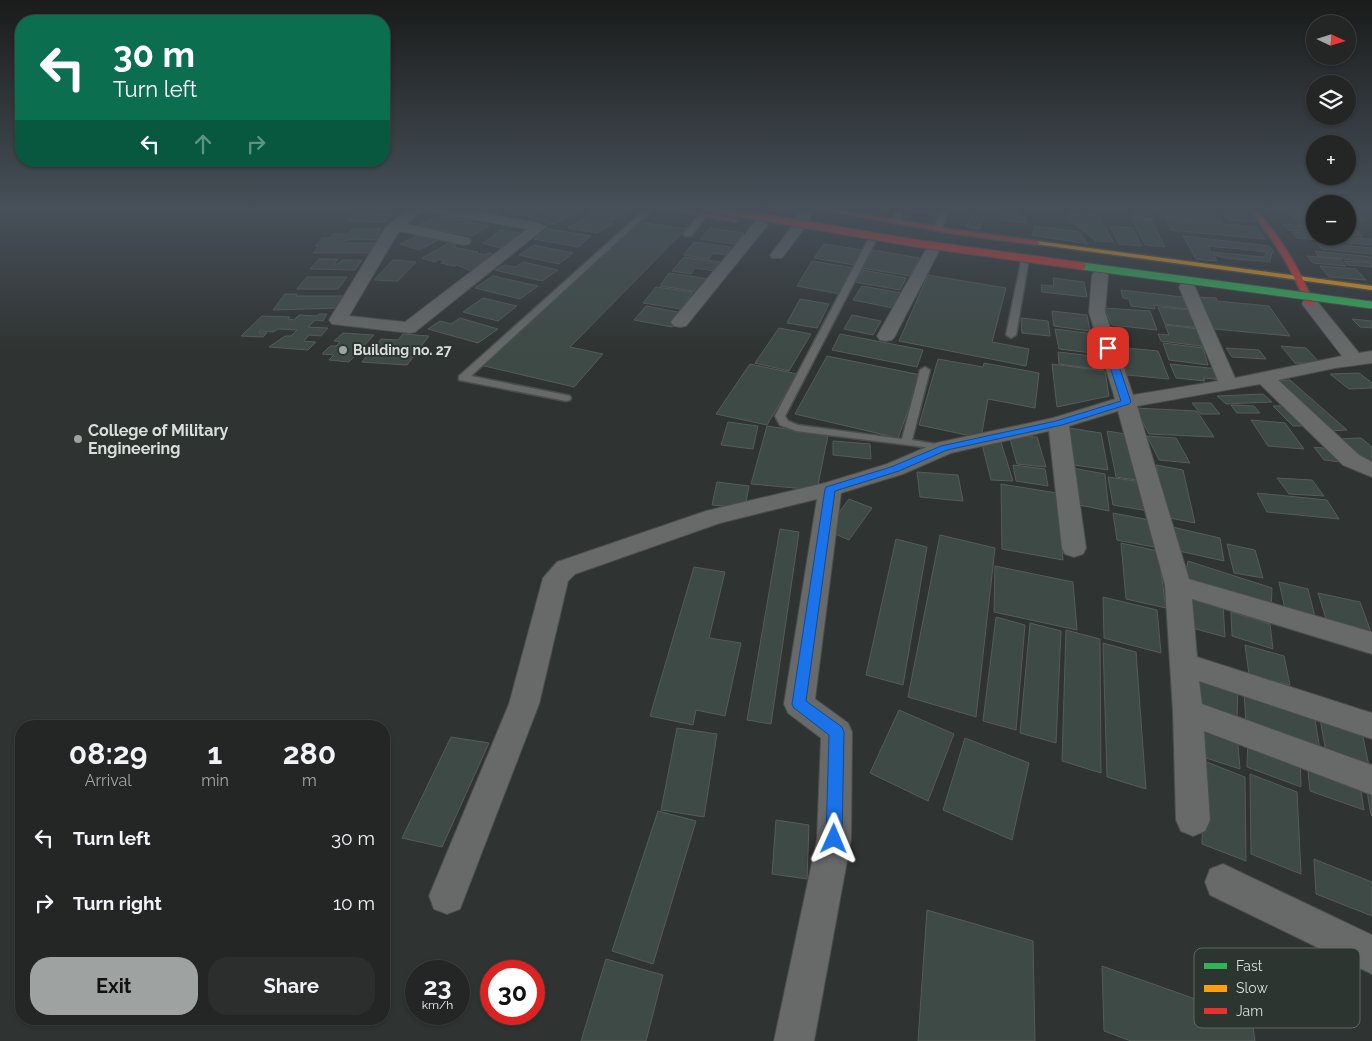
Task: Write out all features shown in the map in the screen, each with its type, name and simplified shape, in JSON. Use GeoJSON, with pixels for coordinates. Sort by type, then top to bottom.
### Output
{"type":"FeatureCollection","features":[{"type":"Feature","properties":{"kind":"main road"},"geometry":{"type":"LineString","coordinates":[[964,256],[1372,313]]}},
{"type":"Feature","properties":{"kind":"main road"},"geometry":{"type":"LineString","coordinates":[[1002,256],[1372,305]]}},
{"type":"Feature","properties":{"kind":"main road"},"geometry":{"type":"LineString","coordinates":[[1069,256],[1372,294]]}},
{"type":"Feature","properties":{"kind":"main road"},"geometry":{"type":"LineString","coordinates":[[1124,256],[1372,288]]}},
{"type":"Feature","properties":{"kind":"main road"},"geometry":{"type":"LineString","coordinates":[[1285,256],[1301,280],[1310,304]]}},
{"type":"Feature","properties":{"kind":"street"},"geometry":{"type":"LineString","coordinates":[[377,256],[338,320],[410,328],[502,256]]}},
{"type":"Feature","properties":{"kind":"street"},"geometry":{"type":"LineString","coordinates":[[680,322],[735,256]]}},
{"type":"Feature","properties":{"kind":"street"},"geometry":{"type":"LineString","coordinates":[[886,336],[930,256]]}},
{"type":"Feature","properties":{"kind":"street"},"geometry":{"type":"LineString","coordinates":[[1100,275],[1096,312],[1126,402],[1178,585],[1188,712],[1193,820]]}},
{"type":"Feature","properties":{"kind":"street"},"geometry":{"type":"LineString","coordinates":[[1187,287],[1229,385]]}},
{"type":"Feature","properties":{"kind":"street"},"geometry":{"type":"LineString","coordinates":[[1310,304],[1363,358]]}},
{"type":"Feature","properties":{"kind":"street"},"geometry":{"type":"LineString","coordinates":[[447,896],[524,704],[556,578],[566,568],[714,517],[830,489],[895,469],[944,448],[1058,423],[1126,402],[1229,385],[1363,358]]}},
{"type":"Feature","properties":{"kind":"street"},"geometry":{"type":"LineString","coordinates":[[1264,378],[1351,460],[1372,470]]}},
{"type":"Feature","properties":{"kind":"street"},"geometry":{"type":"LineString","coordinates":[[1058,423],[1074,548]]}},
{"type":"Feature","properties":{"kind":"street"},"geometry":{"type":"LineString","coordinates":[[794,1041],[834,839],[837,732],[799,704],[830,489]]}},
{"type":"Feature","properties":{"kind":"street"},"geometry":{"type":"LineString","coordinates":[[1178,585],[1372,643]]}},
{"type":"Feature","properties":{"kind":"street"},"geometry":{"type":"LineString","coordinates":[[1183,664],[1372,726]]}},
{"type":"Feature","properties":{"kind":"street"},"geometry":{"type":"LineString","coordinates":[[1188,712],[1372,780]]}},
{"type":"Feature","properties":{"kind":"street"},"geometry":{"type":"LineString","coordinates":[[1222,882],[1358,948]]}},
{"type":"Feature","properties":{"kind":"street"},"geometry":{"type":"LineString","coordinates":[[1360,949],[1372,955]]}},
{"type":"Feature","properties":{"kind":"lane"},"geometry":{"type":"LineString","coordinates":[[566,398],[463,378],[598,256]]}},
{"type":"Feature","properties":{"kind":"lane"},"geometry":{"type":"LineString","coordinates":[[864,256],[780,416],[784,423],[796,428],[944,448]]}},
{"type":"Feature","properties":{"kind":"lane"},"geometry":{"type":"LineString","coordinates":[[1011,335],[1024,264]]}},
{"type":"Feature","properties":{"kind":"lane"},"geometry":{"type":"LineString","coordinates":[[906,443],[925,370]]}},
{"type":"Feature","properties":{"kind":"building"},"geometry":{"type":"Polygon","coordinates":[[[426,256],[496,256],[471,271],[457,265],[441,263],[445,261],[439,259],[435,262],[422,258],[426,256]]]}},
{"type":"Feature","properties":{"kind":"building"},"geometry":{"type":"Polygon","coordinates":[[[522,256],[570,256],[559,264],[522,256]]]}},
{"type":"Feature","properties":{"kind":"building"},"geometry":{"type":"Polygon","coordinates":[[[602,256],[660,256],[570,347],[603,354],[574,387],[480,365],[602,256]]]}},
{"type":"Feature","properties":{"kind":"building"},"geometry":{"type":"Polygon","coordinates":[[[688,256],[711,256],[709,259],[688,256]]]}},
{"type":"Feature","properties":{"kind":"building"},"geometry":{"type":"Polygon","coordinates":[[[816,256],[860,256],[854,265],[814,258],[816,256]]]}},
{"type":"Feature","properties":{"kind":"building"},"geometry":{"type":"Polygon","coordinates":[[[870,256],[905,256],[919,258],[910,276],[862,268],[870,256]]]}},
{"type":"Feature","properties":{"kind":"building"},"geometry":{"type":"Polygon","coordinates":[[[1194,256],[1214,256],[1217,261],[1196,259],[1194,256]]]}},
{"type":"Feature","properties":{"kind":"building"},"geometry":{"type":"Polygon","coordinates":[[[1218,256],[1271,256],[1270,262],[1225,258],[1218,256]]]}},
{"type":"Feature","properties":{"kind":"building"},"geometry":{"type":"Polygon","coordinates":[[[1307,256],[1340,259],[1346,266],[1313,263],[1307,256]]]}},
{"type":"Feature","properties":{"kind":"building"},"geometry":{"type":"Polygon","coordinates":[[[1318,256],[1372,257],[1372,262],[1318,256]]]}},
{"type":"Feature","properties":{"kind":"building"},"geometry":{"type":"Polygon","coordinates":[[[684,257],[721,262],[715,271],[695,268],[691,274],[672,271],[684,257]]]}},
{"type":"Feature","properties":{"kind":"building"},"geometry":{"type":"Polygon","coordinates":[[[319,259],[338,259],[334,264],[338,264],[342,260],[362,260],[355,270],[310,269],[319,259]]]}},
{"type":"Feature","properties":{"kind":"building"},"geometry":{"type":"Polygon","coordinates":[[[393,260],[416,262],[398,281],[374,280],[393,260]]]}},
{"type":"Feature","properties":{"kind":"building"},"geometry":{"type":"Polygon","coordinates":[[[812,261],[854,268],[840,294],[797,286],[812,261]]]}},
{"type":"Feature","properties":{"kind":"building"},"geometry":{"type":"Polygon","coordinates":[[[1344,261],[1372,263],[1372,267],[1348,265],[1344,261]]]}},
{"type":"Feature","properties":{"kind":"building"},"geometry":{"type":"Polygon","coordinates":[[[523,262],[558,270],[542,281],[495,270],[504,265],[516,267],[523,262]]]}},
{"type":"Feature","properties":{"kind":"building"},"geometry":{"type":"Polygon","coordinates":[[[1320,266],[1356,269],[1366,280],[1329,277],[1320,266]]]}},
{"type":"Feature","properties":{"kind":"building"},"geometry":{"type":"Polygon","coordinates":[[[863,270],[906,278],[900,290],[855,282],[863,270]]]}},
{"type":"Feature","properties":{"kind":"building"},"geometry":{"type":"Polygon","coordinates":[[[669,273],[709,279],[701,292],[660,286],[669,273]]]}},
{"type":"Feature","properties":{"kind":"building"},"geometry":{"type":"Polygon","coordinates":[[[928,275],[1006,288],[992,342],[1029,349],[1026,366],[899,341],[928,275]]]}},
{"type":"Feature","properties":{"kind":"building"},"geometry":{"type":"Polygon","coordinates":[[[493,276],[538,286],[520,299],[475,288],[493,276]]]}},
{"type":"Feature","properties":{"kind":"building"},"geometry":{"type":"Polygon","coordinates":[[[307,277],[347,277],[338,289],[297,289],[307,277]]]}},
{"type":"Feature","properties":{"kind":"building"},"geometry":{"type":"Polygon","coordinates":[[[1053,278],[1084,282],[1087,297],[1042,292],[1041,285],[1054,286],[1053,278]]]}},
{"type":"Feature","properties":{"kind":"building"},"geometry":{"type":"Polygon","coordinates":[[[862,286],[901,293],[893,308],[853,300],[862,286]]]}},
{"type":"Feature","properties":{"kind":"building"},"geometry":{"type":"Polygon","coordinates":[[[656,287],[693,292],[681,309],[643,303],[656,287]]]}},
{"type":"Feature","properties":{"kind":"building"},"geometry":{"type":"Polygon","coordinates":[[[1121,290],[1183,297],[1187,309],[1154,305],[1155,309],[1131,306],[1129,299],[1123,298],[1121,290]]]}},
{"type":"Feature","properties":{"kind":"building"},"geometry":{"type":"Polygon","coordinates":[[[285,294],[297,294],[296,296],[347,296],[339,308],[273,310],[285,294]]]}},
{"type":"Feature","properties":{"kind":"building"},"geometry":{"type":"Polygon","coordinates":[[[1195,297],[1216,298],[1217,301],[1269,306],[1290,336],[1214,329],[1195,297]]]}},
{"type":"Feature","properties":{"kind":"building"},"geometry":{"type":"Polygon","coordinates":[[[483,298],[517,306],[498,321],[463,312],[483,298]]]}},
{"type":"Feature","properties":{"kind":"building"},"geometry":{"type":"Polygon","coordinates":[[[800,299],[829,304],[817,328],[787,323],[800,299]]]}},
{"type":"Feature","properties":{"kind":"building"},"geometry":{"type":"Polygon","coordinates":[[[646,306],[683,313],[672,327],[634,320],[646,306]]]}},
{"type":"Feature","properties":{"kind":"building"},"geometry":{"type":"Polygon","coordinates":[[[1158,307],[1192,310],[1200,328],[1165,324],[1158,307]]]}},
{"type":"Feature","properties":{"kind":"building"},"geometry":{"type":"Polygon","coordinates":[[[1104,308],[1150,311],[1157,330],[1112,325],[1104,308]]]}},
{"type":"Feature","properties":{"kind":"building"},"geometry":{"type":"Polygon","coordinates":[[[1052,311],[1087,315],[1090,331],[1054,326],[1052,311]]]}},
{"type":"Feature","properties":{"kind":"building"},"geometry":{"type":"Polygon","coordinates":[[[319,314],[327,314],[323,321],[315,320],[308,327],[328,328],[321,336],[309,335],[304,341],[316,342],[308,350],[269,347],[285,336],[291,336],[297,330],[278,329],[273,332],[260,331],[259,333],[267,333],[263,337],[241,336],[262,316],[290,317],[288,319],[294,320],[299,315],[317,316],[319,314]]]}},
{"type":"Feature","properties":{"kind":"building"},"geometry":{"type":"Polygon","coordinates":[[[852,315],[881,321],[873,335],[844,329],[852,315]]]}},
{"type":"Feature","properties":{"kind":"building"},"geometry":{"type":"Polygon","coordinates":[[[460,318],[498,329],[478,343],[428,329],[440,321],[451,324],[460,318]]]}},
{"type":"Feature","properties":{"kind":"building"},"geometry":{"type":"Polygon","coordinates":[[[1021,318],[1048,321],[1050,336],[1022,333],[1021,318]]]}},
{"type":"Feature","properties":{"kind":"building"},"geometry":{"type":"Polygon","coordinates":[[[1352,319],[1372,321],[1372,328],[1360,327],[1352,319]]]}},
{"type":"Feature","properties":{"kind":"building"},"geometry":{"type":"Polygon","coordinates":[[[1165,325],[1200,329],[1208,347],[1161,341],[1158,334],[1169,335],[1165,325]]]}},
{"type":"Feature","properties":{"kind":"building"},"geometry":{"type":"Polygon","coordinates":[[[779,328],[811,334],[789,371],[755,363],[779,328]]]}},
{"type":"Feature","properties":{"kind":"building"},"geometry":{"type":"Polygon","coordinates":[[[1055,329],[1094,334],[1100,354],[1059,349],[1055,329]]]}},
{"type":"Feature","properties":{"kind":"building","name":"Building no. 27"},"geometry":{"type":"Polygon","coordinates":[[[343,333],[374,335],[349,362],[329,360],[334,355],[322,354],[330,346],[336,346],[340,342],[334,341],[343,333]]]}},
{"type":"Feature","properties":{"kind":"building"},"geometry":{"type":"Polygon","coordinates":[[[403,334],[429,336],[407,365],[362,362],[369,353],[377,354],[382,348],[375,347],[381,339],[398,340],[403,334]]]}},
{"type":"Feature","properties":{"kind":"building"},"geometry":{"type":"Polygon","coordinates":[[[840,334],[923,350],[917,367],[832,350],[840,334]]]}},
{"type":"Feature","properties":{"kind":"building"},"geometry":{"type":"Polygon","coordinates":[[[1163,343],[1203,348],[1208,365],[1169,360],[1163,343]]]}},
{"type":"Feature","properties":{"kind":"building"},"geometry":{"type":"Polygon","coordinates":[[[1281,346],[1306,348],[1321,364],[1295,363],[1281,346]]]}},
{"type":"Feature","properties":{"kind":"building"},"geometry":{"type":"Polygon","coordinates":[[[1116,347],[1158,351],[1169,379],[1127,375],[1116,347]]]}},
{"type":"Feature","properties":{"kind":"building"},"geometry":{"type":"Polygon","coordinates":[[[1226,348],[1259,350],[1266,359],[1232,357],[1226,348]]]}},
{"type":"Feature","properties":{"kind":"building"},"geometry":{"type":"Polygon","coordinates":[[[1058,352],[1101,357],[1104,370],[1059,364],[1058,352]]]}},
{"type":"Feature","properties":{"kind":"building"},"geometry":{"type":"Polygon","coordinates":[[[827,356],[921,375],[898,438],[795,414],[827,356]]]}},
{"type":"Feature","properties":{"kind":"building"},"geometry":{"type":"Polygon","coordinates":[[[938,359],[983,367],[984,363],[1039,373],[1035,408],[988,399],[981,438],[919,425],[938,359]]]}},
{"type":"Feature","properties":{"kind":"building"},"geometry":{"type":"Polygon","coordinates":[[[750,364],[797,374],[767,425],[716,414],[750,364]]]}},
{"type":"Feature","properties":{"kind":"building"},"geometry":{"type":"Polygon","coordinates":[[[1052,364],[1105,371],[1109,396],[1057,407],[1052,364]]]}},
{"type":"Feature","properties":{"kind":"building"},"geometry":{"type":"Polygon","coordinates":[[[1170,364],[1219,369],[1225,380],[1203,378],[1205,381],[1176,378],[1170,364]]]}},
{"type":"Feature","properties":{"kind":"building"},"geometry":{"type":"Polygon","coordinates":[[[1359,373],[1372,383],[1372,388],[1349,389],[1330,374],[1359,373]]]}},
{"type":"Feature","properties":{"kind":"building"},"geometry":{"type":"Polygon","coordinates":[[[1290,380],[1347,430],[1327,431],[1272,381],[1290,380]]]}},
{"type":"Feature","properties":{"kind":"building"},"geometry":{"type":"Polygon","coordinates":[[[1263,394],[1272,402],[1226,404],[1217,396],[1263,394]]]}},
{"type":"Feature","properties":{"kind":"building"},"geometry":{"type":"Polygon","coordinates":[[[1192,403],[1211,403],[1220,414],[1201,414],[1192,403]]]}},
{"type":"Feature","properties":{"kind":"building"},"geometry":{"type":"Polygon","coordinates":[[[1231,405],[1254,406],[1260,413],[1237,413],[1231,405]]]}},
{"type":"Feature","properties":{"kind":"building"},"geometry":{"type":"Polygon","coordinates":[[[1273,406],[1289,406],[1310,426],[1293,426],[1273,406]]]}},
{"type":"Feature","properties":{"kind":"building"},"geometry":{"type":"Polygon","coordinates":[[[1135,408],[1197,411],[1214,437],[1149,434],[1135,408]]]}},
{"type":"Feature","properties":{"kind":"building"},"geometry":{"type":"Polygon","coordinates":[[[1251,420],[1285,423],[1304,449],[1268,446],[1251,420]]]}},
{"type":"Feature","properties":{"kind":"building"},"geometry":{"type":"Polygon","coordinates":[[[728,422],[758,426],[753,449],[721,445],[728,422]]]}},
{"type":"Feature","properties":{"kind":"building"},"geometry":{"type":"Polygon","coordinates":[[[767,426],[828,435],[817,490],[751,484],[767,426]]]}},
{"type":"Feature","properties":{"kind":"building"},"geometry":{"type":"Polygon","coordinates":[[[1069,428],[1101,433],[1108,470],[1074,465],[1069,428]]]}},
{"type":"Feature","properties":{"kind":"building"},"geometry":{"type":"Polygon","coordinates":[[[1107,431],[1132,435],[1143,481],[1116,477],[1107,431]]]}},
{"type":"Feature","properties":{"kind":"building"},"geometry":{"type":"Polygon","coordinates":[[[1009,435],[1037,437],[1046,467],[1017,464],[1009,435]]]}},
{"type":"Feature","properties":{"kind":"building"},"geometry":{"type":"Polygon","coordinates":[[[1147,436],[1176,438],[1190,463],[1159,460],[1147,436]]]}},
{"type":"Feature","properties":{"kind":"building"},"geometry":{"type":"Polygon","coordinates":[[[1361,438],[1372,447],[1372,465],[1367,465],[1337,439],[1361,438]]]}},
{"type":"Feature","properties":{"kind":"building"},"geometry":{"type":"Polygon","coordinates":[[[981,440],[1001,442],[1013,481],[991,480],[981,440]]]}},
{"type":"Feature","properties":{"kind":"building"},"geometry":{"type":"Polygon","coordinates":[[[833,441],[870,444],[871,459],[833,455],[833,441]]]}},
{"type":"Feature","properties":{"kind":"building"},"geometry":{"type":"Polygon","coordinates":[[[1314,447],[1331,449],[1341,462],[1324,460],[1314,447]]]}},
{"type":"Feature","properties":{"kind":"building"},"geometry":{"type":"Polygon","coordinates":[[[1013,465],[1045,469],[1048,486],[1016,481],[1013,465]]]}},
{"type":"Feature","properties":{"kind":"building"},"geometry":{"type":"Polygon","coordinates":[[[1156,465],[1183,470],[1195,523],[1165,517],[1156,465]]]}},
{"type":"Feature","properties":{"kind":"building"},"geometry":{"type":"Polygon","coordinates":[[[1072,468],[1105,474],[1109,511],[1074,504],[1072,468]]]}},
{"type":"Feature","properties":{"kind":"building"},"geometry":{"type":"Polygon","coordinates":[[[917,472],[958,475],[963,501],[920,497],[917,472]]]}},
{"type":"Feature","properties":{"kind":"building"},"geometry":{"type":"Polygon","coordinates":[[[1108,477],[1142,482],[1148,511],[1113,505],[1108,477]]]}},
{"type":"Feature","properties":{"kind":"building"},"geometry":{"type":"Polygon","coordinates":[[[1277,478],[1312,480],[1324,496],[1289,494],[1277,478]]]}},
{"type":"Feature","properties":{"kind":"building"},"geometry":{"type":"Polygon","coordinates":[[[717,482],[749,486],[745,508],[712,505],[717,482]]]}},
{"type":"Feature","properties":{"kind":"building"},"geometry":{"type":"Polygon","coordinates":[[[1001,484],[1057,493],[1063,560],[1002,549],[1001,484]]]}},
{"type":"Feature","properties":{"kind":"building"},"geometry":{"type":"Polygon","coordinates":[[[1257,493],[1327,500],[1339,519],[1267,512],[1257,493]]]}},
{"type":"Feature","properties":{"kind":"building"},"geometry":{"type":"Polygon","coordinates":[[[849,499],[872,508],[849,540],[826,530],[849,499]]]}},
{"type":"Feature","properties":{"kind":"building"},"geometry":{"type":"Polygon","coordinates":[[[1113,513],[1160,522],[1165,549],[1117,540],[1113,513]]]}},
{"type":"Feature","properties":{"kind":"building"},"geometry":{"type":"Polygon","coordinates":[[[1168,526],[1220,538],[1224,561],[1170,549],[1168,526]]]}},
{"type":"Feature","properties":{"kind":"building"},"geometry":{"type":"Polygon","coordinates":[[[780,529],[799,532],[771,724],[747,720],[780,529]]]}},
{"type":"Feature","properties":{"kind":"building"},"geometry":{"type":"Polygon","coordinates":[[[940,535],[995,548],[976,717],[908,697],[940,535]]]}},
{"type":"Feature","properties":{"kind":"building"},"geometry":{"type":"Polygon","coordinates":[[[896,539],[927,547],[903,685],[866,675],[896,539]]]}},
{"type":"Feature","properties":{"kind":"building"},"geometry":{"type":"Polygon","coordinates":[[[1121,543],[1158,551],[1166,608],[1126,599],[1121,543]]]}},
{"type":"Feature","properties":{"kind":"building"},"geometry":{"type":"Polygon","coordinates":[[[1227,544],[1255,550],[1263,578],[1234,573],[1227,544]]]}},
{"type":"Feature","properties":{"kind":"building"},"geometry":{"type":"Polygon","coordinates":[[[1188,561],[1272,588],[1271,611],[1184,581],[1188,561]]]}},
{"type":"Feature","properties":{"kind":"building"},"geometry":{"type":"Polygon","coordinates":[[[995,566],[1073,582],[1077,630],[994,612],[995,566]]]}},
{"type":"Feature","properties":{"kind":"building"},"geometry":{"type":"Polygon","coordinates":[[[694,567],[725,572],[709,638],[741,643],[725,716],[696,710],[693,725],[650,716],[694,567]]]}},
{"type":"Feature","properties":{"kind":"building"},"geometry":{"type":"Polygon","coordinates":[[[1279,582],[1308,589],[1315,617],[1285,609],[1279,582]]]}},
{"type":"Feature","properties":{"kind":"building"},"geometry":{"type":"Polygon","coordinates":[[[1184,593],[1223,604],[1225,637],[1185,626],[1184,593]]]}},
{"type":"Feature","properties":{"kind":"building"},"geometry":{"type":"Polygon","coordinates":[[[1318,593],[1360,602],[1371,632],[1327,622],[1318,593]]]}},
{"type":"Feature","properties":{"kind":"building"},"geometry":{"type":"Polygon","coordinates":[[[1103,597],[1157,610],[1161,653],[1104,638],[1103,597]]]}},
{"type":"Feature","properties":{"kind":"building"},"geometry":{"type":"Polygon","coordinates":[[[1231,612],[1270,624],[1273,649],[1232,636],[1231,612]]]}},
{"type":"Feature","properties":{"kind":"building"},"geometry":{"type":"Polygon","coordinates":[[[996,617],[1025,625],[1016,730],[983,721],[996,617]]]}},
{"type":"Feature","properties":{"kind":"building"},"geometry":{"type":"Polygon","coordinates":[[[1030,623],[1061,631],[1056,743],[1020,733],[1030,623]]]}},
{"type":"Feature","properties":{"kind":"building"},"geometry":{"type":"Polygon","coordinates":[[[1066,630],[1100,639],[1101,773],[1062,761],[1066,630]]]}},
{"type":"Feature","properties":{"kind":"building"},"geometry":{"type":"Polygon","coordinates":[[[1103,643],[1136,652],[1146,789],[1107,777],[1103,643]]]}},
{"type":"Feature","properties":{"kind":"building"},"geometry":{"type":"Polygon","coordinates":[[[1245,645],[1284,656],[1290,685],[1249,675],[1245,645]]]}},
{"type":"Feature","properties":{"kind":"building"},"geometry":{"type":"Polygon","coordinates":[[[1189,671],[1238,685],[1237,719],[1192,703],[1189,671]]]}},
{"type":"Feature","properties":{"kind":"building"},"geometry":{"type":"Polygon","coordinates":[[[1244,691],[1314,713],[1320,750],[1246,726],[1244,691]]]}},
{"type":"Feature","properties":{"kind":"building"},"geometry":{"type":"Polygon","coordinates":[[[899,710],[954,734],[928,801],[870,773],[899,710]]]}},
{"type":"Feature","properties":{"kind":"building"},"geometry":{"type":"Polygon","coordinates":[[[1320,719],[1362,732],[1369,766],[1326,752],[1320,719]]]}},
{"type":"Feature","properties":{"kind":"building"},"geometry":{"type":"Polygon","coordinates":[[[1195,721],[1237,733],[1240,769],[1197,755],[1195,721]]]}},
{"type":"Feature","properties":{"kind":"building"},"geometry":{"type":"Polygon","coordinates":[[[677,728],[717,734],[704,817],[661,810],[677,728]]]}},
{"type":"Feature","properties":{"kind":"building"},"geometry":{"type":"Polygon","coordinates":[[[1248,736],[1300,755],[1301,787],[1247,767],[1248,736]]]}},
{"type":"Feature","properties":{"kind":"building"},"geometry":{"type":"Polygon","coordinates":[[[451,737],[489,743],[442,847],[402,838],[451,737]]]}},
{"type":"Feature","properties":{"kind":"building"},"geometry":{"type":"Polygon","coordinates":[[[965,738],[1029,763],[1012,840],[943,810],[965,738]]]}},
{"type":"Feature","properties":{"kind":"building"},"geometry":{"type":"Polygon","coordinates":[[[1204,761],[1245,777],[1246,861],[1202,844],[1204,761]]]}},
{"type":"Feature","properties":{"kind":"building"},"geometry":{"type":"Polygon","coordinates":[[[1307,761],[1359,778],[1364,810],[1310,791],[1307,761]]]}},
{"type":"Feature","properties":{"kind":"building"},"geometry":{"type":"Polygon","coordinates":[[[1250,774],[1297,792],[1301,874],[1251,854],[1250,774]]]}},
{"type":"Feature","properties":{"kind":"building"},"geometry":{"type":"Polygon","coordinates":[[[1366,785],[1372,787],[1372,816],[1371,815],[1366,785]]]}},
{"type":"Feature","properties":{"kind":"building"},"geometry":{"type":"Polygon","coordinates":[[[658,811],[696,821],[653,964],[612,951],[658,811]]]}},
{"type":"Feature","properties":{"kind":"building"},"geometry":{"type":"Polygon","coordinates":[[[776,820],[809,825],[807,879],[772,874],[776,820]]]}},
{"type":"Feature","properties":{"kind":"building"},"geometry":{"type":"Polygon","coordinates":[[[1314,859],[1372,882],[1372,916],[1316,894],[1314,859]]]}},
{"type":"Feature","properties":{"kind":"building"},"geometry":{"type":"Polygon","coordinates":[[[927,910],[1033,941],[1035,1041],[918,1041],[927,910]]]}},
{"type":"Feature","properties":{"kind":"building"},"geometry":{"type":"Polygon","coordinates":[[[606,959],[663,975],[646,1041],[581,1041],[606,959]]]}},
{"type":"Feature","properties":{"kind":"building"},"geometry":{"type":"Polygon","coordinates":[[[1102,966],[1194,999],[1194,1028],[1253,1028],[1255,1041],[1131,1041],[1104,1031],[1102,966]]]}},
{"type":"Feature","properties":{"kind":"traffic: slow"},"geometry":{"type":"LineString","coordinates":[[1131,256],[1372,288]]}},
{"type":"Feature","properties":{"kind":"traffic: jam"},"geometry":{"type":"LineString","coordinates":[[1006,256],[1082,266]]}},
{"type":"Feature","properties":{"kind":"traffic: jam"},"geometry":{"type":"LineString","coordinates":[[1286,256],[1310,304]]}},
{"type":"Feature","properties":{"kind":"traffic: fast"},"geometry":{"type":"LineString","coordinates":[[1082,266],[1372,305]]}},
{"type":"Feature","properties":{"kind":"place","name":"Building no. 27"},"geometry":{"type":"Point","coordinates":[343,350]}},
{"type":"Feature","properties":{"kind":"place","name":"College of Military Engineering"},"geometry":{"type":"Point","coordinates":[78,439]}},
{"type":"Feature","properties":{"kind":"route"},"geometry":{"type":"LineString","coordinates":[[834,839],[837,732],[799,704],[830,489],[895,469],[944,448],[1058,423],[1126,402],[1108,348]]}}]}
